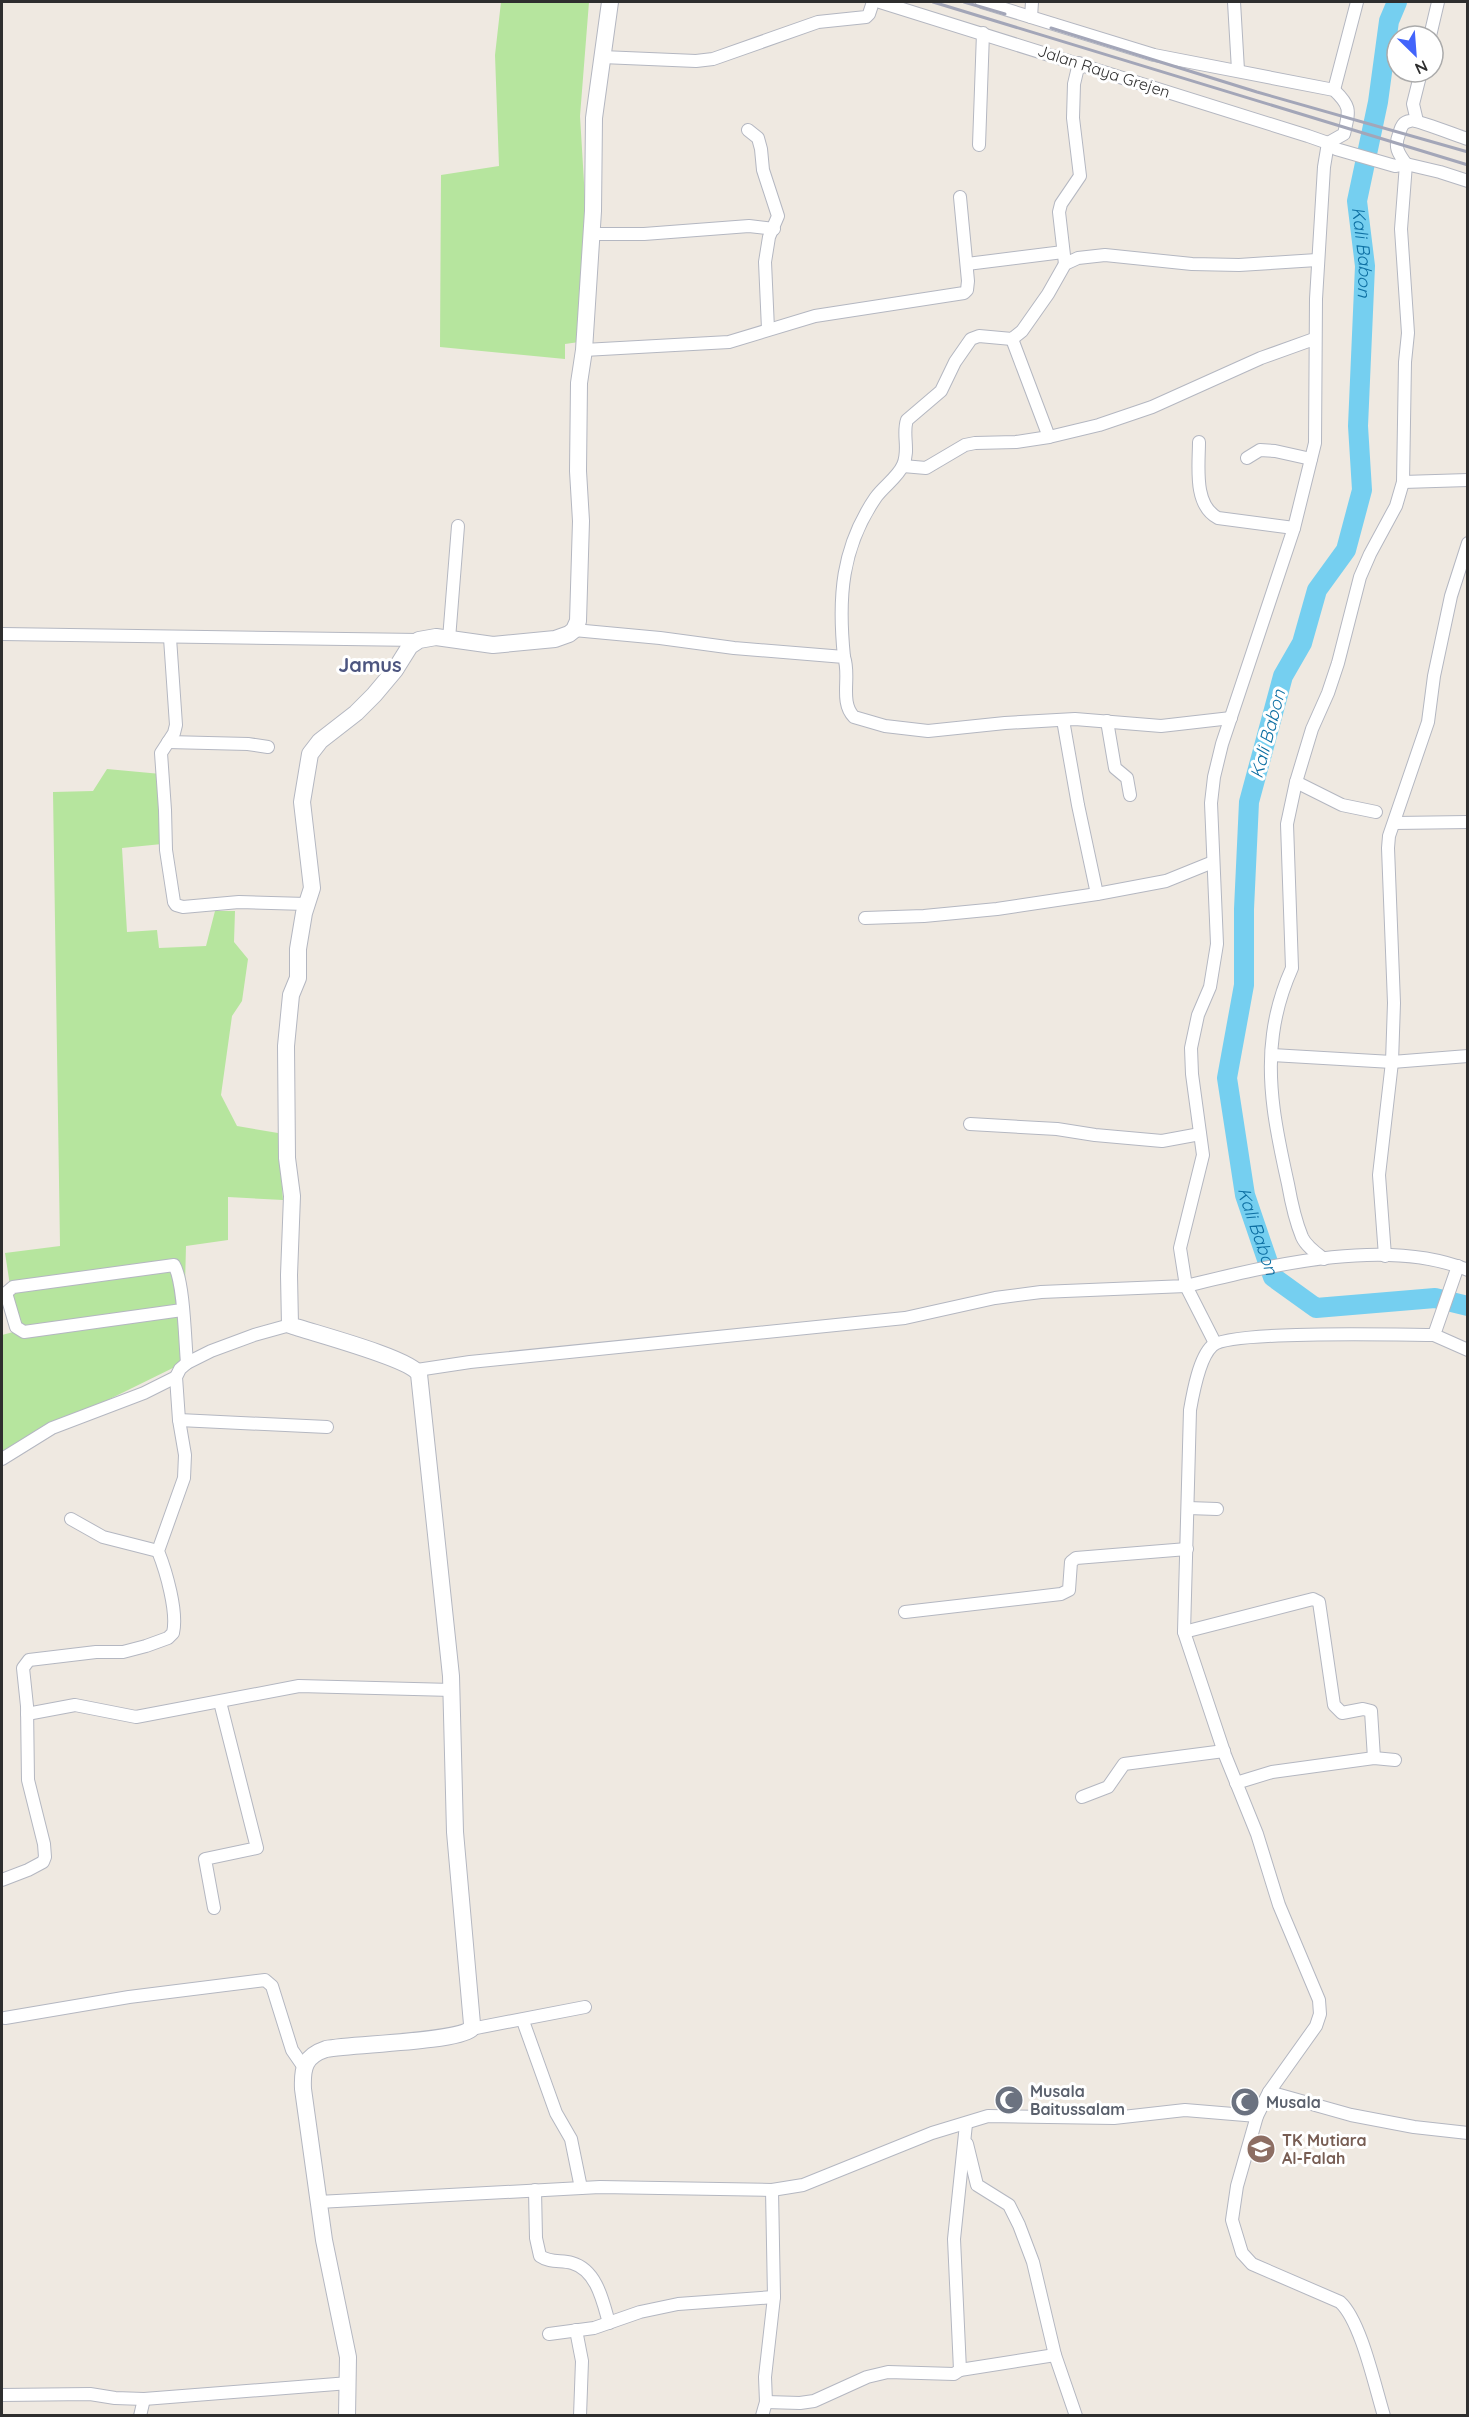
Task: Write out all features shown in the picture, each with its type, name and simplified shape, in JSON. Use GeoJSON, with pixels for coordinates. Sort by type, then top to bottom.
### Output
{"type":"FeatureCollection","features":[{"type":"Feature","properties":{"kind":"street"},"geometry":{"type":"LineString","coordinates":[[2,634],[170,638],[419,640],[436,638],[493,645],[555,639],[574,630],[578,621],[580,583],[579,383],[584,350],[594,193],[594,118],[610,2]]}},
{"type":"Feature","properties":{"kind":"street"},"geometry":{"type":"LineString","coordinates":[[602,57],[696,61],[714,59],[818,22],[866,17],[873,2]]}},
{"type":"Feature","properties":{"kind":"street","name":"Jalan Raya Grejen"},"geometry":{"type":"LineString","coordinates":[[880,2],[1078,63],[1332,146],[1467,181]]}},
{"type":"Feature","properties":{"kind":"street"},"geometry":{"type":"LineString","coordinates":[[982,2],[1154,55],[1334,90],[1347,102],[1349,112],[1344,135],[1332,146],[1324,168],[1314,339],[1315,443],[1294,528],[1222,744],[1212,794],[1217,944],[1210,987],[1198,1015],[1191,1048],[1192,1074],[1203,1155],[1180,1248],[1186,1286],[1215,1343]]}},
{"type":"Feature","properties":{"kind":"street"},"geometry":{"type":"LineString","coordinates":[[1031,16],[1032,2]]}},
{"type":"Feature","properties":{"kind":"street"},"geometry":{"type":"LineString","coordinates":[[1234,2],[1238,70]]}},
{"type":"Feature","properties":{"kind":"street"},"geometry":{"type":"LineString","coordinates":[[1334,90],[1357,2]]}},
{"type":"Feature","properties":{"kind":"street"},"geometry":{"type":"LineString","coordinates":[[1433,24],[1438,2]]}},
{"type":"Feature","properties":{"kind":"street"},"geometry":{"type":"LineString","coordinates":[[979,145],[983,33]]}},
{"type":"Feature","properties":{"kind":"street"},"geometry":{"type":"LineString","coordinates":[[1078,63],[1074,84],[1073,118],[1080,176],[1061,204],[1059,212],[1064,258],[1048,294],[1022,331],[1012,339],[979,336],[967,343],[941,391],[907,420],[907,447],[903,466],[876,497],[858,530],[844,572],[840,616],[844,657],[847,665],[847,705],[854,717],[885,726],[928,731],[1063,720],[1161,726],[1231,718]]}},
{"type":"Feature","properties":{"kind":"street"},"geometry":{"type":"LineString","coordinates":[[1417,120],[1413,104],[1418,84]]}},
{"type":"Feature","properties":{"kind":"street"},"geometry":{"type":"LineString","coordinates":[[1324,1259],[1302,1238],[1293,1210],[1273,1104],[1273,1033],[1284,986],[1292,968],[1287,824],[1296,782],[1312,729],[1335,673],[1360,577],[1396,506],[1402,482],[1408,333],[1401,229],[1400,165],[1395,144],[1402,125],[1417,120],[1425,125],[1467,139]]}},
{"type":"Feature","properties":{"kind":"street"},"geometry":{"type":"LineString","coordinates":[[748,130],[758,138],[764,170],[778,216],[769,237],[765,262],[768,329]]}},
{"type":"Feature","properties":{"kind":"street"},"geometry":{"type":"LineString","coordinates":[[584,350],[672,347],[729,342],[815,316],[964,293],[968,286],[960,197]]}},
{"type":"Feature","properties":{"kind":"street"},"geometry":{"type":"LineString","coordinates":[[591,234],[644,234],[749,226],[774,229]]}},
{"type":"Feature","properties":{"kind":"street"},"geometry":{"type":"LineString","coordinates":[[967,264],[1105,255],[1192,264],[1239,266],[1317,260]]}},
{"type":"Feature","properties":{"kind":"street"},"geometry":{"type":"LineString","coordinates":[[1012,339],[1049,437]]}},
{"type":"Feature","properties":{"kind":"street"},"geometry":{"type":"LineString","coordinates":[[903,466],[926,468],[965,445],[1016,442],[1099,425],[1152,407],[1261,358],[1314,339]]}},
{"type":"Feature","properties":{"kind":"street"},"geometry":{"type":"LineString","coordinates":[[1199,442],[1198,475],[1201,495],[1211,514],[1218,518],[1294,528]]}},
{"type":"Feature","properties":{"kind":"street"},"geometry":{"type":"LineString","coordinates":[[1247,458],[1260,450],[1275,450],[1311,459]]}},
{"type":"Feature","properties":{"kind":"street"},"geometry":{"type":"LineString","coordinates":[[1402,482],[1467,480]]}},
{"type":"Feature","properties":{"kind":"street"},"geometry":{"type":"LineString","coordinates":[[449,639],[458,526]]}},
{"type":"Feature","properties":{"kind":"street"},"geometry":{"type":"LineString","coordinates":[[1385,1256],[1379,1175],[1392,1062],[1394,1004],[1387,862],[1389,836],[1428,722],[1434,675],[1451,596],[1467,543]]}},
{"type":"Feature","properties":{"kind":"street"},"geometry":{"type":"LineString","coordinates":[[574,630],[734,648],[844,657]]}},
{"type":"Feature","properties":{"kind":"street"},"geometry":{"type":"LineString","coordinates":[[170,638],[176,713],[174,733],[161,753],[166,850],[174,902],[183,907],[239,902],[306,904]]}},
{"type":"Feature","properties":{"kind":"street"},"geometry":{"type":"LineString","coordinates":[[290,1325],[292,1196],[287,1158],[286,1046],[291,995],[297,978],[298,949],[306,904],[312,888],[302,802],[310,754],[320,741],[356,713],[374,695],[395,670],[410,646],[419,640]]}},
{"type":"Feature","properties":{"kind":"street"},"geometry":{"type":"LineString","coordinates":[[1063,720],[1097,894]]}},
{"type":"Feature","properties":{"kind":"street"},"geometry":{"type":"LineString","coordinates":[[1107,721],[1115,768],[1127,778],[1130,795]]}},
{"type":"Feature","properties":{"kind":"street"},"geometry":{"type":"LineString","coordinates":[[168,742],[248,744],[268,747]]}},
{"type":"Feature","properties":{"kind":"street"},"geometry":{"type":"LineString","coordinates":[[1296,782],[1342,805],[1376,812]]}},
{"type":"Feature","properties":{"kind":"street"},"geometry":{"type":"LineString","coordinates":[[1395,823],[1467,822]]}},
{"type":"Feature","properties":{"kind":"street"},"geometry":{"type":"LineString","coordinates":[[865,918],[924,916],[997,909],[1097,894],[1166,881],[1213,862]]}},
{"type":"Feature","properties":{"kind":"street"},"geometry":{"type":"LineString","coordinates":[[1272,1055],[1392,1062],[1467,1056]]}},
{"type":"Feature","properties":{"kind":"street"},"geometry":{"type":"LineString","coordinates":[[970,1124],[1057,1129],[1162,1141],[1200,1134]]}},
{"type":"Feature","properties":{"kind":"street"},"geometry":{"type":"LineString","coordinates":[[2,1880],[43,1862],[45,1857],[44,1844],[28,1780],[27,1714],[23,1668],[29,1660],[96,1652],[123,1652],[168,1638],[173,1633],[173,1609],[163,1563],[158,1551],[184,1478],[185,1455],[179,1420],[177,1377],[180,1369],[187,1363],[254,1335],[290,1325],[394,1359],[417,1370],[470,1362],[905,1317],[1041,1292],[1186,1286],[1296,1260],[1385,1256],[1419,1256],[1460,1271],[1435,1331]]}},
{"type":"Feature","properties":{"kind":"street"},"geometry":{"type":"LineString","coordinates":[[182,1310],[24,1332],[16,1327],[6,1293],[13,1287],[174,1265],[178,1273],[182,1310],[187,1363]]}},
{"type":"Feature","properties":{"kind":"street"},"geometry":{"type":"LineString","coordinates":[[1384,2415],[1358,2332],[1347,2308],[1340,2302],[1252,2264],[1242,2253],[1232,2220],[1237,2186],[1257,2116],[1269,2092],[1316,2026],[1320,2014],[1319,2000],[1280,1905],[1257,1834],[1224,1751],[1184,1632],[1190,1410],[1195,1384],[1208,1351],[1215,1343],[1230,1339],[1297,1334],[1435,1331],[1467,1350]]}},
{"type":"Feature","properties":{"kind":"street"},"geometry":{"type":"LineString","coordinates":[[417,1370],[452,1690],[455,1832],[471,2029]]}},
{"type":"Feature","properties":{"kind":"street"},"geometry":{"type":"LineString","coordinates":[[2,1459],[52,1428],[144,1393],[177,1377]]}},
{"type":"Feature","properties":{"kind":"street"},"geometry":{"type":"LineString","coordinates":[[179,1420],[327,1427]]}},
{"type":"Feature","properties":{"kind":"street"},"geometry":{"type":"LineString","coordinates":[[1188,1508],[1217,1509]]}},
{"type":"Feature","properties":{"kind":"street"},"geometry":{"type":"LineString","coordinates":[[71,1519],[103,1537],[158,1551]]}},
{"type":"Feature","properties":{"kind":"street"},"geometry":{"type":"LineString","coordinates":[[905,1612],[1062,1594],[1069,1590],[1071,1562],[1076,1558],[1186,1549]]}},
{"type":"Feature","properties":{"kind":"street"},"geometry":{"type":"LineString","coordinates":[[1184,1632],[1313,1599],[1317,1600],[1321,1604],[1335,1705],[1342,1713],[1366,1708],[1372,1712],[1374,1758]]}},
{"type":"Feature","properties":{"kind":"street"},"geometry":{"type":"LineString","coordinates":[[27,1714],[75,1705],[136,1717],[299,1686],[452,1690]]}},
{"type":"Feature","properties":{"kind":"street"},"geometry":{"type":"LineString","coordinates":[[214,1908],[205,1859],[257,1848],[220,1702]]}},
{"type":"Feature","properties":{"kind":"street"},"geometry":{"type":"LineString","coordinates":[[1082,1797],[1110,1786],[1120,1767],[1126,1763],[1224,1751]]}},
{"type":"Feature","properties":{"kind":"street"},"geometry":{"type":"LineString","coordinates":[[1236,1783],[1272,1772],[1374,1758],[1395,1760]]}},
{"type":"Feature","properties":{"kind":"street"},"geometry":{"type":"LineString","coordinates":[[5,2018],[129,1998],[265,1980],[272,1986],[295,2057],[303,2066]]}},
{"type":"Feature","properties":{"kind":"street"},"geometry":{"type":"LineString","coordinates":[[347,2415],[349,2383],[346,2341],[318,2202],[303,2089],[303,2066],[312,2055],[326,2049],[440,2038],[465,2033],[471,2029],[523,2021],[585,2007]]}},
{"type":"Feature","properties":{"kind":"street"},"geometry":{"type":"LineString","coordinates":[[523,2021],[556,2113],[571,2139],[581,2188]]}},
{"type":"Feature","properties":{"kind":"street"},"geometry":{"type":"LineString","coordinates":[[1269,2092],[1351,2115],[1414,2127],[1467,2133]]}},
{"type":"Feature","properties":{"kind":"street"},"geometry":{"type":"LineString","coordinates":[[318,2202],[581,2188],[772,2190],[803,2185],[932,2133],[965,2129],[988,2116],[1114,2118],[1185,2110],[1257,2116]]}},
{"type":"Feature","properties":{"kind":"street"},"geometry":{"type":"LineString","coordinates":[[965,2129],[977,2185],[1009,2205],[1019,2225],[1042,2295],[1055,2355],[1076,2415]]}},
{"type":"Feature","properties":{"kind":"street"},"geometry":{"type":"LineString","coordinates":[[960,2370],[954,2239],[965,2129]]}},
{"type":"Feature","properties":{"kind":"street"},"geometry":{"type":"LineString","coordinates":[[535,2190],[536,2238],[540,2256],[550,2261],[573,2263],[582,2268],[596,2286],[609,2323]]}},
{"type":"Feature","properties":{"kind":"street"},"geometry":{"type":"LineString","coordinates":[[762,2415],[766,2402],[765,2377],[774,2297],[772,2190]]}},
{"type":"Feature","properties":{"kind":"street"},"geometry":{"type":"LineString","coordinates":[[549,2334],[594,2328],[640,2312],[678,2304],[774,2297]]}},
{"type":"Feature","properties":{"kind":"street"},"geometry":{"type":"LineString","coordinates":[[576,2330],[582,2361],[580,2415]]}},
{"type":"Feature","properties":{"kind":"street"},"geometry":{"type":"LineString","coordinates":[[766,2402],[814,2401],[867,2377],[888,2372],[954,2374],[960,2370],[1055,2355]]}},
{"type":"Feature","properties":{"kind":"street"},"geometry":{"type":"LineString","coordinates":[[2,2395],[90,2394],[144,2399],[349,2383]]}},
{"type":"Feature","properties":{"kind":"street"},"geometry":{"type":"LineString","coordinates":[[140,2415],[144,2399]]}},
{"type":"Feature","properties":{"kind":"green space"},"geometry":{"type":"Polygon","coordinates":[[[501,2],[589,2],[580,116],[585,199],[579,342],[565,344],[565,359],[440,347],[441,175],[499,166],[495,55],[501,2]]]}},
{"type":"Feature","properties":{"kind":"green space"},"geometry":{"type":"Polygon","coordinates":[[[107,769],[161,774],[162,844],[122,848],[127,932],[157,930],[159,948],[206,946],[215,911],[235,911],[234,942],[248,959],[242,1001],[232,1016],[221,1095],[237,1126],[278,1133],[283,1200],[228,1197],[228,1240],[186,1246],[183,1363],[2,1452],[2,1335],[17,1331],[5,1253],[60,1246],[53,792],[93,791],[107,769]]]}},
{"type":"Feature","properties":{"kind":"waterway","name":"Kali Babon"},"geometry":{"type":"LineString","coordinates":[[1397,2],[1389,21],[1378,102],[1357,201],[1365,266],[1358,426],[1362,490],[1346,550],[1317,590],[1302,643],[1283,676],[1249,802],[1244,909],[1244,985],[1227,1078],[1245,1195],[1273,1277],[1316,1308],[1435,1298],[1468,1306]]}},
{"type":"Feature","properties":{"kind":"railway"},"geometry":{"type":"LineString","coordinates":[[933,2],[1468,165]]}},
{"type":"Feature","properties":{"kind":"railway"},"geometry":{"type":"LineString","coordinates":[[964,2],[1005,14]]}},
{"type":"Feature","properties":{"kind":"railway"},"geometry":{"type":"LineString","coordinates":[[1051,28],[1257,92],[1468,152]]}},
{"type":"Feature","properties":{"kind":"place","name":"Musala Baitussalam"},"geometry":{"type":"Point","coordinates":[1009,2100]}},
{"type":"Feature","properties":{"kind":"place","name":"Musala"},"geometry":{"type":"Point","coordinates":[1245,2102]}},
{"type":"Feature","properties":{"kind":"place","name":"TK Mutiara Al-Falah"},"geometry":{"type":"Point","coordinates":[1261,2149]}},
{"type":"Feature","properties":{"kind":"district","name":"Jamus"},"geometry":{"type":"Point","coordinates":[370,665]}}]}
